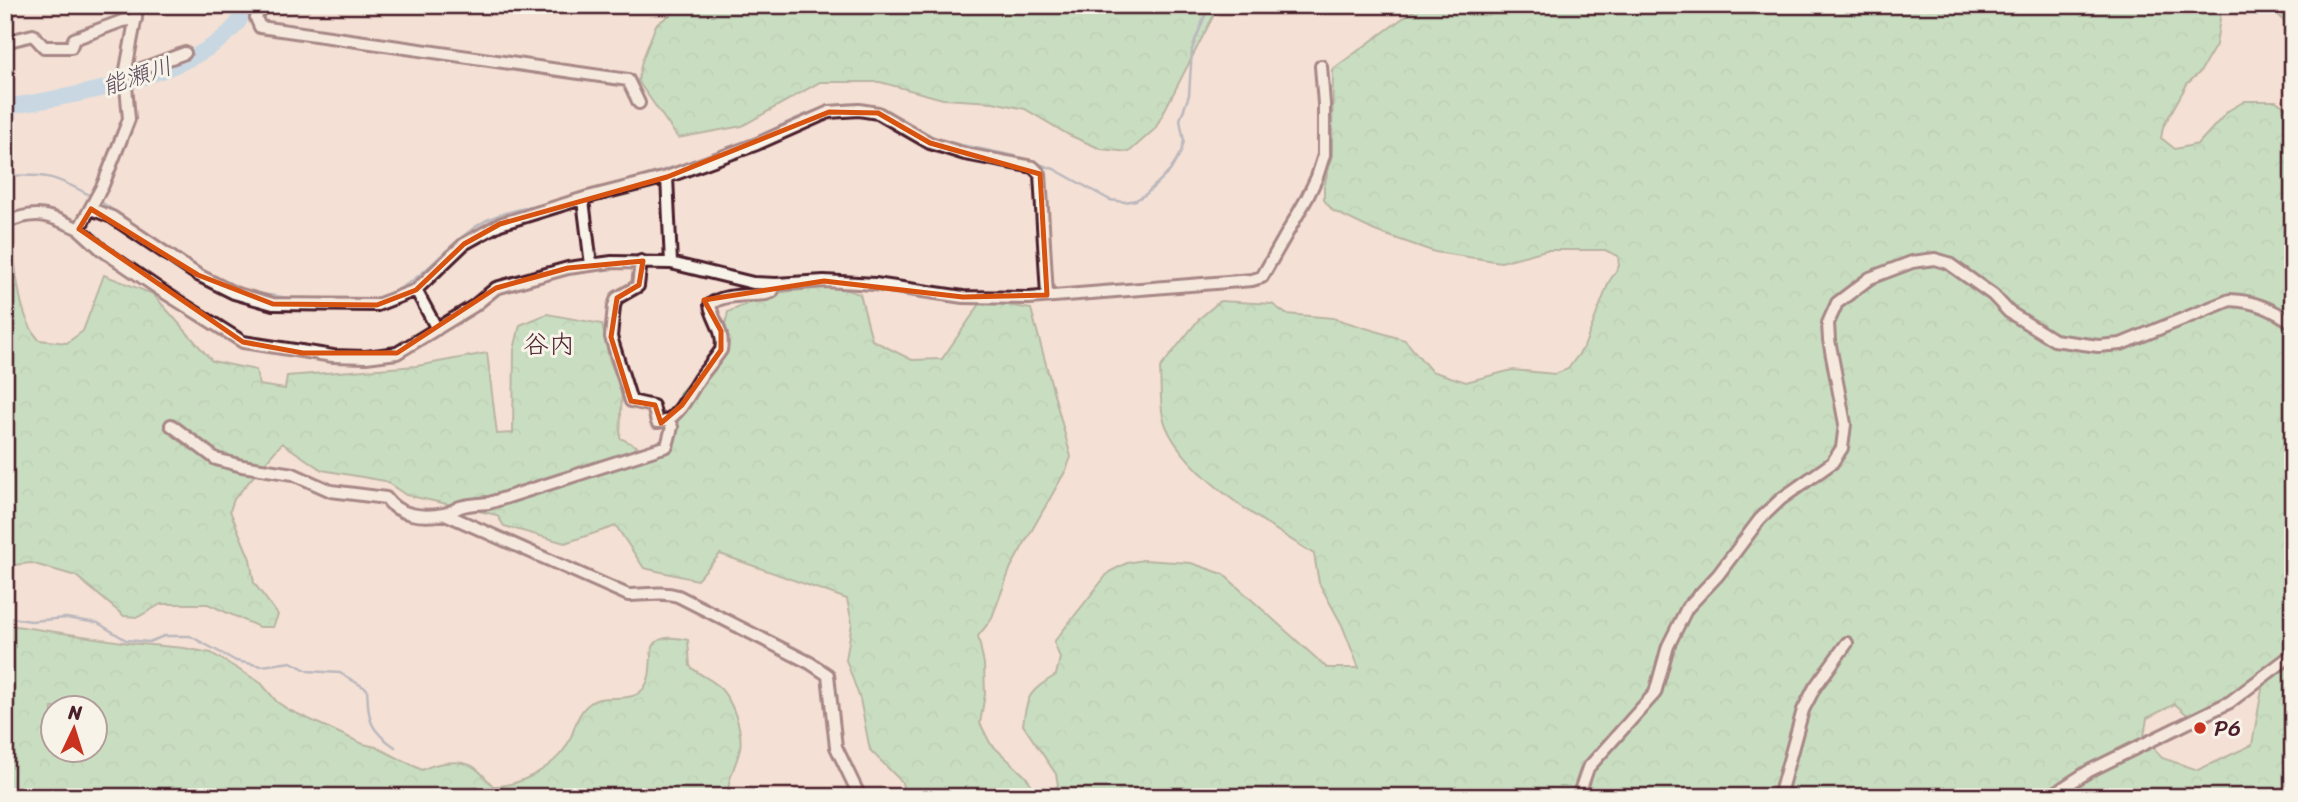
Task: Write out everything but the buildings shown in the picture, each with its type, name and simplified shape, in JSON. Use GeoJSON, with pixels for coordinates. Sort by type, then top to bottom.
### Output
{"type":"FeatureCollection","features":[{"type":"Feature","properties":{"kind":"street"},"geometry":{"type":"LineString","coordinates":[[79,229],[103,185],[129,119],[126,69],[136,19],[135,5]]}},
{"type":"Feature","properties":{"kind":"street"},"geometry":{"type":"LineString","coordinates":[[261,5],[256,18],[260,27],[628,80],[639,103]]}},
{"type":"Feature","properties":{"kind":"street"},"geometry":{"type":"LineString","coordinates":[[5,43],[33,35],[44,47],[71,47],[74,39],[122,21],[136,19]]}},
{"type":"Feature","properties":{"kind":"street"},"geometry":{"type":"LineString","coordinates":[[126,69],[185,53]]}},
{"type":"Feature","properties":{"kind":"street"},"geometry":{"type":"LineString","coordinates":[[5,223],[24,215],[48,215],[79,229],[102,250],[243,342],[303,353],[366,357],[397,353],[474,306],[496,288],[522,279],[612,262],[671,263],[753,284],[824,281],[875,284],[963,297],[1028,298],[1252,280],[1262,277],[1317,177],[1324,155],[1321,66]]}},
{"type":"Feature","properties":{"kind":"street"},"geometry":{"type":"LineString","coordinates":[[93,206],[198,275],[234,293],[273,304],[377,305],[416,290],[464,244],[500,223],[667,177],[757,144],[829,112],[859,110],[878,113],[930,143],[965,154],[1033,167],[1040,174],[1047,295]]}},
{"type":"Feature","properties":{"kind":"street"},"geometry":{"type":"LineString","coordinates":[[667,177],[671,263]]}},
{"type":"Feature","properties":{"kind":"street"},"geometry":{"type":"LineString","coordinates":[[583,200],[591,265]]}},
{"type":"Feature","properties":{"kind":"street"},"geometry":{"type":"LineString","coordinates":[[1578,797],[1588,768],[1655,692],[1668,646],[1687,608],[1718,575],[1760,519],[1781,499],[1832,463],[1842,448],[1845,424],[1828,323],[1837,303],[1870,278],[1912,262],[1935,259],[1948,263],[1993,295],[2009,312],[2054,340],[2098,346],[2120,344],[2230,300],[2261,304],[2293,323]]}},
{"type":"Feature","properties":{"kind":"street"},"geometry":{"type":"LineString","coordinates":[[641,261],[638,285],[617,298],[611,337],[631,401],[653,406],[657,422],[661,423],[668,420],[682,405],[721,350],[723,342],[711,312],[712,302],[722,298],[766,294],[772,292],[776,284]]}},
{"type":"Feature","properties":{"kind":"street"},"geometry":{"type":"LineString","coordinates":[[416,290],[437,329]]}},
{"type":"Feature","properties":{"kind":"street"},"geometry":{"type":"LineString","coordinates":[[171,425],[216,459],[293,474],[331,491],[386,498],[390,504],[404,512],[421,515],[445,514],[461,506],[489,503],[667,446],[672,427],[668,420]]}},
{"type":"Feature","properties":{"kind":"street"},"geometry":{"type":"LineString","coordinates":[[445,514],[628,595],[662,592],[678,596],[810,663],[828,675],[836,747],[860,797]]}},
{"type":"Feature","properties":{"kind":"street"},"geometry":{"type":"LineString","coordinates":[[1779,797],[1803,710],[1815,687],[1847,643]]}},
{"type":"Feature","properties":{"kind":"street"},"geometry":{"type":"LineString","coordinates":[[2049,797],[2089,771],[2230,702],[2293,654]]}},
{"type":"Feature","properties":{"kind":"highlighted area"},"geometry":{"type":"Polygon","coordinates":[[[829,112],[878,113],[930,143],[1040,174],[1047,295],[963,297],[824,281],[704,300],[721,331],[721,350],[682,405],[661,423],[655,405],[631,401],[611,337],[617,298],[639,285],[643,261],[568,268],[496,288],[397,353],[303,353],[243,342],[79,229],[91,209],[198,275],[273,304],[377,305],[416,290],[464,244],[500,224],[667,177],[829,112]]]}},
{"type":"Feature","properties":{"kind":"green space"},"geometry":{"type":"Polygon","coordinates":[[[683,5],[1219,5],[1155,129],[1129,152],[1101,149],[1069,135],[1025,109],[993,102],[943,99],[880,82],[820,82],[742,126],[678,138],[638,81],[642,61],[656,25],[683,5]]]}},
{"type":"Feature","properties":{"kind":"green space"},"geometry":{"type":"Polygon","coordinates":[[[1421,5],[2222,5],[2216,45],[2200,72],[2187,84],[2163,127],[2161,138],[2175,149],[2198,144],[2228,111],[2245,101],[2276,101],[2293,113],[2293,797],[905,797],[902,782],[870,750],[860,699],[846,660],[852,623],[847,599],[720,554],[697,580],[644,568],[616,526],[565,543],[504,526],[497,515],[406,495],[385,481],[322,470],[282,443],[234,499],[230,511],[250,559],[254,583],[278,615],[273,627],[259,627],[208,604],[161,604],[138,617],[124,616],[76,576],[31,563],[5,566],[5,245],[12,243],[23,307],[39,340],[67,343],[83,331],[104,275],[153,294],[212,361],[256,370],[259,385],[285,389],[287,376],[417,366],[487,353],[497,434],[513,433],[514,350],[520,325],[547,314],[602,324],[610,362],[622,389],[620,438],[640,448],[661,442],[680,393],[721,344],[728,312],[772,293],[836,287],[860,294],[872,340],[912,360],[942,359],[982,301],[1031,309],[1071,457],[1011,567],[991,620],[978,636],[984,664],[985,694],[980,723],[990,743],[1026,777],[1035,790],[1050,794],[1058,785],[1056,774],[1023,725],[1028,700],[1040,685],[1056,675],[1060,658],[1054,642],[1109,572],[1127,563],[1143,560],[1191,563],[1223,574],[1327,668],[1359,668],[1342,625],[1319,583],[1314,554],[1226,495],[1186,457],[1172,437],[1163,417],[1160,368],[1200,318],[1220,301],[1272,304],[1286,314],[1333,318],[1405,340],[1431,371],[1466,382],[1512,370],[1555,374],[1568,369],[1584,347],[1609,282],[1619,266],[1618,256],[1605,250],[1546,250],[1501,262],[1435,252],[1375,231],[1333,211],[1324,200],[1324,186],[1332,157],[1333,69],[1421,5]],[[2264,678],[2194,721],[2175,704],[2147,718],[2144,736],[2162,758],[2198,770],[2252,745],[2264,678]]]}},
{"type":"Feature","properties":{"kind":"green space"},"geometry":{"type":"Polygon","coordinates":[[[2274,5],[2293,5],[2293,33],[2274,9],[2274,5]]]}},
{"type":"Feature","properties":{"kind":"green space"},"geometry":{"type":"Polygon","coordinates":[[[9,625],[211,653],[261,683],[277,702],[289,710],[422,770],[447,763],[472,766],[493,786],[512,784],[549,765],[567,745],[580,714],[595,700],[625,698],[644,688],[652,652],[661,639],[688,640],[690,666],[725,694],[733,708],[741,741],[730,778],[728,797],[5,797],[5,626],[9,625]]]}},
{"type":"Feature","properties":{"kind":"waterway","name":"能瀬川"},"geometry":{"type":"LineString","coordinates":[[5,107],[95,90],[161,71],[191,58],[217,42],[237,24],[248,5]]}},
{"type":"Feature","properties":{"kind":"waterway"},"geometry":{"type":"LineString","coordinates":[[885,111],[937,140],[1015,156],[1054,169],[1110,200],[1136,200],[1170,171],[1181,152],[1184,141],[1180,120],[1189,95],[1192,49],[1209,5]]}},
{"type":"Feature","properties":{"kind":"waterway"},"geometry":{"type":"LineString","coordinates":[[747,142],[794,119],[828,107],[862,104],[879,108]]}},
{"type":"Feature","properties":{"kind":"waterway"},"geometry":{"type":"LineString","coordinates":[[708,157],[741,144]]}},
{"type":"Feature","properties":{"kind":"waterway"},"geometry":{"type":"LineString","coordinates":[[614,185],[701,159]]}},
{"type":"Feature","properties":{"kind":"waterway"},"geometry":{"type":"LineString","coordinates":[[5,176],[32,175],[51,178],[93,197]]}},
{"type":"Feature","properties":{"kind":"waterway"},"geometry":{"type":"LineString","coordinates":[[98,200],[209,275]]}},
{"type":"Feature","properties":{"kind":"waterway"},"geometry":{"type":"LineString","coordinates":[[365,300],[384,296],[414,279],[465,234],[489,219],[507,212],[557,201]]}},
{"type":"Feature","properties":{"kind":"waterway"},"geometry":{"type":"LineString","coordinates":[[254,293],[296,299]]}},
{"type":"Feature","properties":{"kind":"waterway"},"geometry":{"type":"LineString","coordinates":[[5,617],[31,621],[66,618],[98,623],[126,640],[149,642],[164,636],[190,636],[236,661],[262,666],[291,662],[308,671],[340,673],[367,689],[372,723],[380,735],[395,747]]}},
{"type":"Feature","properties":{"kind":"place","name":"P6"},"geometry":{"type":"Point","coordinates":[2200,728]}},
{"type":"Feature","properties":{"kind":"district","name":"谷内"},"geometry":{"type":"Point","coordinates":[549,344]}}]}
